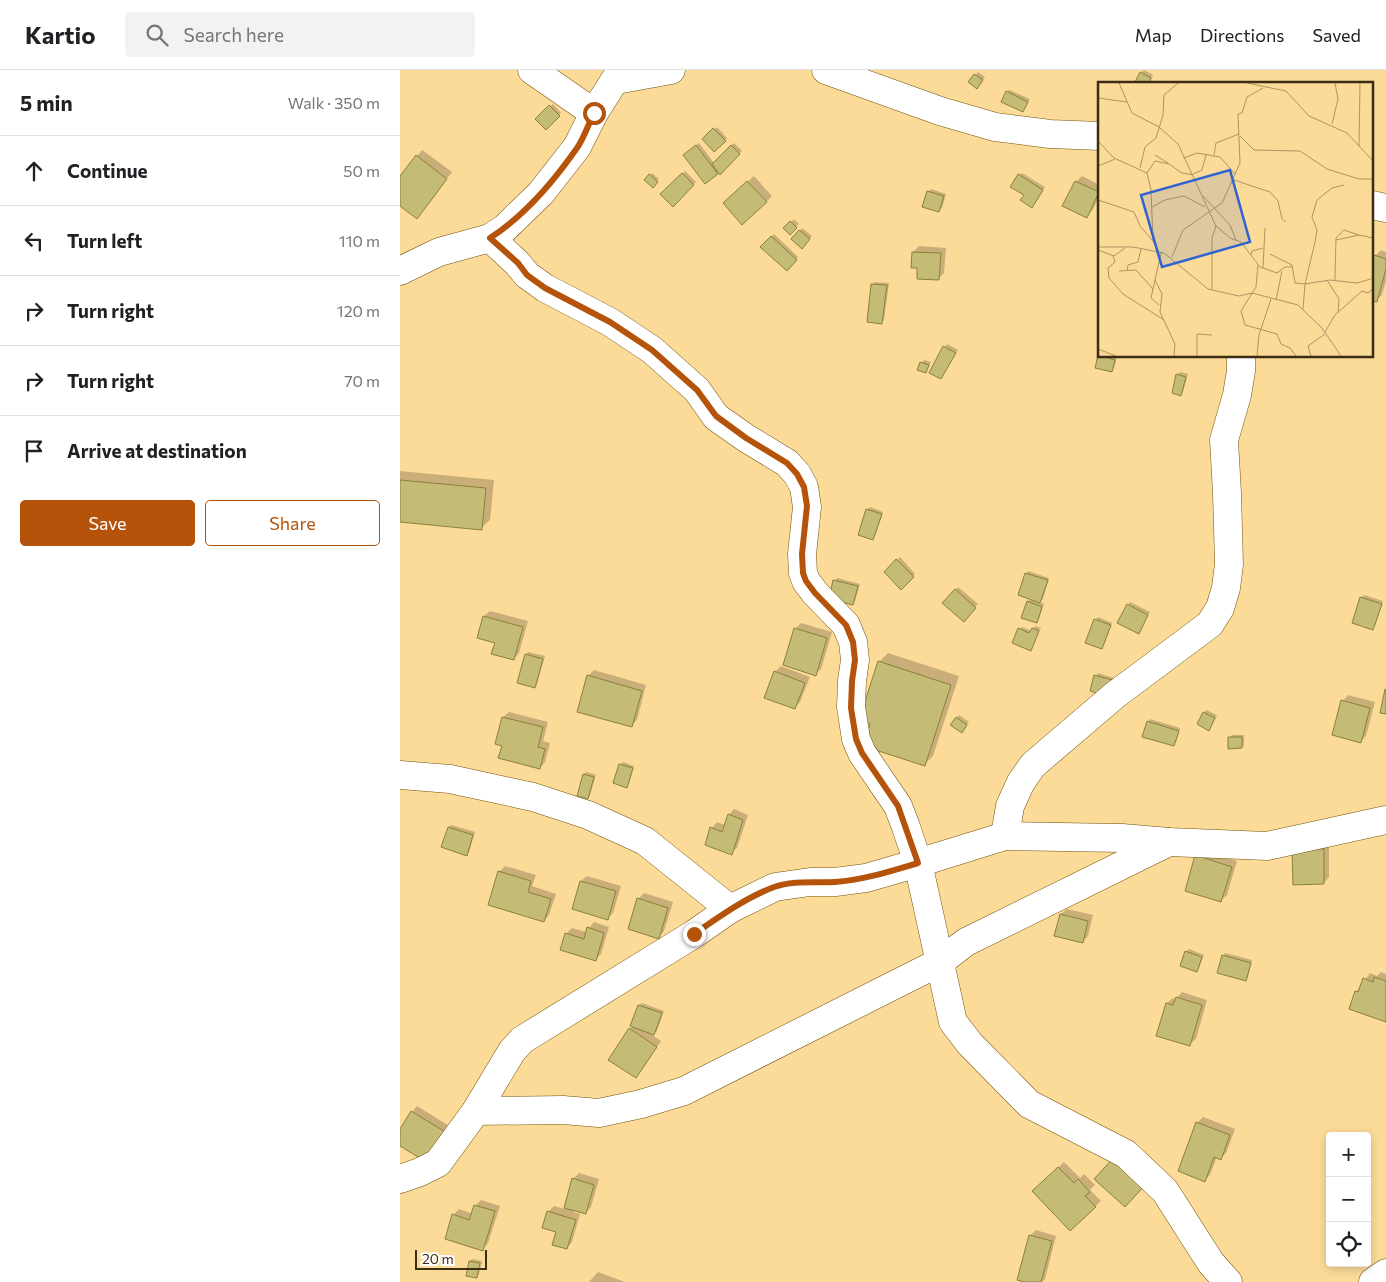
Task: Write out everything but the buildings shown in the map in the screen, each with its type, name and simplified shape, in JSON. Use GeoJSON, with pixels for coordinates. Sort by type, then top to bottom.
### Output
{"type":"FeatureCollection","features":[{"type":"Feature","properties":{"kind":"street"},"geometry":{"type":"LineString","coordinates":[[532,70],[594,113]]}},
{"type":"Feature","properties":{"kind":"street"},"geometry":{"type":"LineString","coordinates":[[400,271],[439,252],[490,238],[504,228],[541,193],[577,147],[594,113],[619,75],[671,70]]}},
{"type":"Feature","properties":{"kind":"street"},"geometry":{"type":"LineString","coordinates":[[826,70],[940,111],[995,127],[1050,134],[1098,136]]}},
{"type":"Feature","properties":{"kind":"street"},"geometry":{"type":"LineString","coordinates":[[490,238],[518,263],[527,275],[610,322],[652,350],[697,390],[716,416],[746,438],[787,463],[797,474],[804,487],[807,506],[802,554],[803,573],[806,581],[815,593],[846,625],[853,642],[855,660],[851,708],[856,739],[862,753],[898,806],[918,863],[954,1022],[970,1044],[1029,1104],[1049,1116],[1069,1124],[1126,1154],[1165,1191],[1210,1263],[1228,1282]]}},
{"type":"Feature","properties":{"kind":"street"},"geometry":{"type":"LineString","coordinates":[[1005,836],[1010,806],[1021,782],[1032,765],[1114,695],[1210,624],[1220,608],[1226,588],[1230,551],[1224,440],[1237,395],[1241,358]]}},
{"type":"Feature","properties":{"kind":"street"},"geometry":{"type":"LineString","coordinates":[[400,776],[450,779],[524,795],[588,815],[645,841],[730,909]]}},
{"type":"Feature","properties":{"kind":"street"},"geometry":{"type":"LineString","coordinates":[[400,1179],[438,1163],[476,1111],[512,1051],[522,1040],[694,934],[730,909],[775,887],[810,882],[835,882],[866,878],[1005,836],[1122,838],[1267,846],[1386,820]]}},
{"type":"Feature","properties":{"kind":"street"},"geometry":{"type":"LineString","coordinates":[[476,1111],[563,1110],[599,1113],[641,1104],[684,1091],[940,962],[966,942],[1169,842]]}},
{"type":"Feature","properties":{"kind":"street"},"geometry":{"type":"LineString","coordinates":[[1373,1282],[1386,1273]]}},
{"type":"Feature","properties":{"kind":"route"},"geometry":{"type":"LineString","coordinates":[[594,113],[577,147],[541,193],[504,228],[490,238],[518,263],[527,275],[545,288],[610,322],[652,350],[697,390],[716,416],[746,438],[787,463],[797,474],[804,487],[807,506],[802,554],[803,573],[806,581],[815,593],[846,625],[853,642],[855,660],[851,708],[852,725],[856,739],[862,753],[898,806],[918,863],[866,878],[835,882],[810,882],[775,887],[730,909],[694,934]]}}]}
